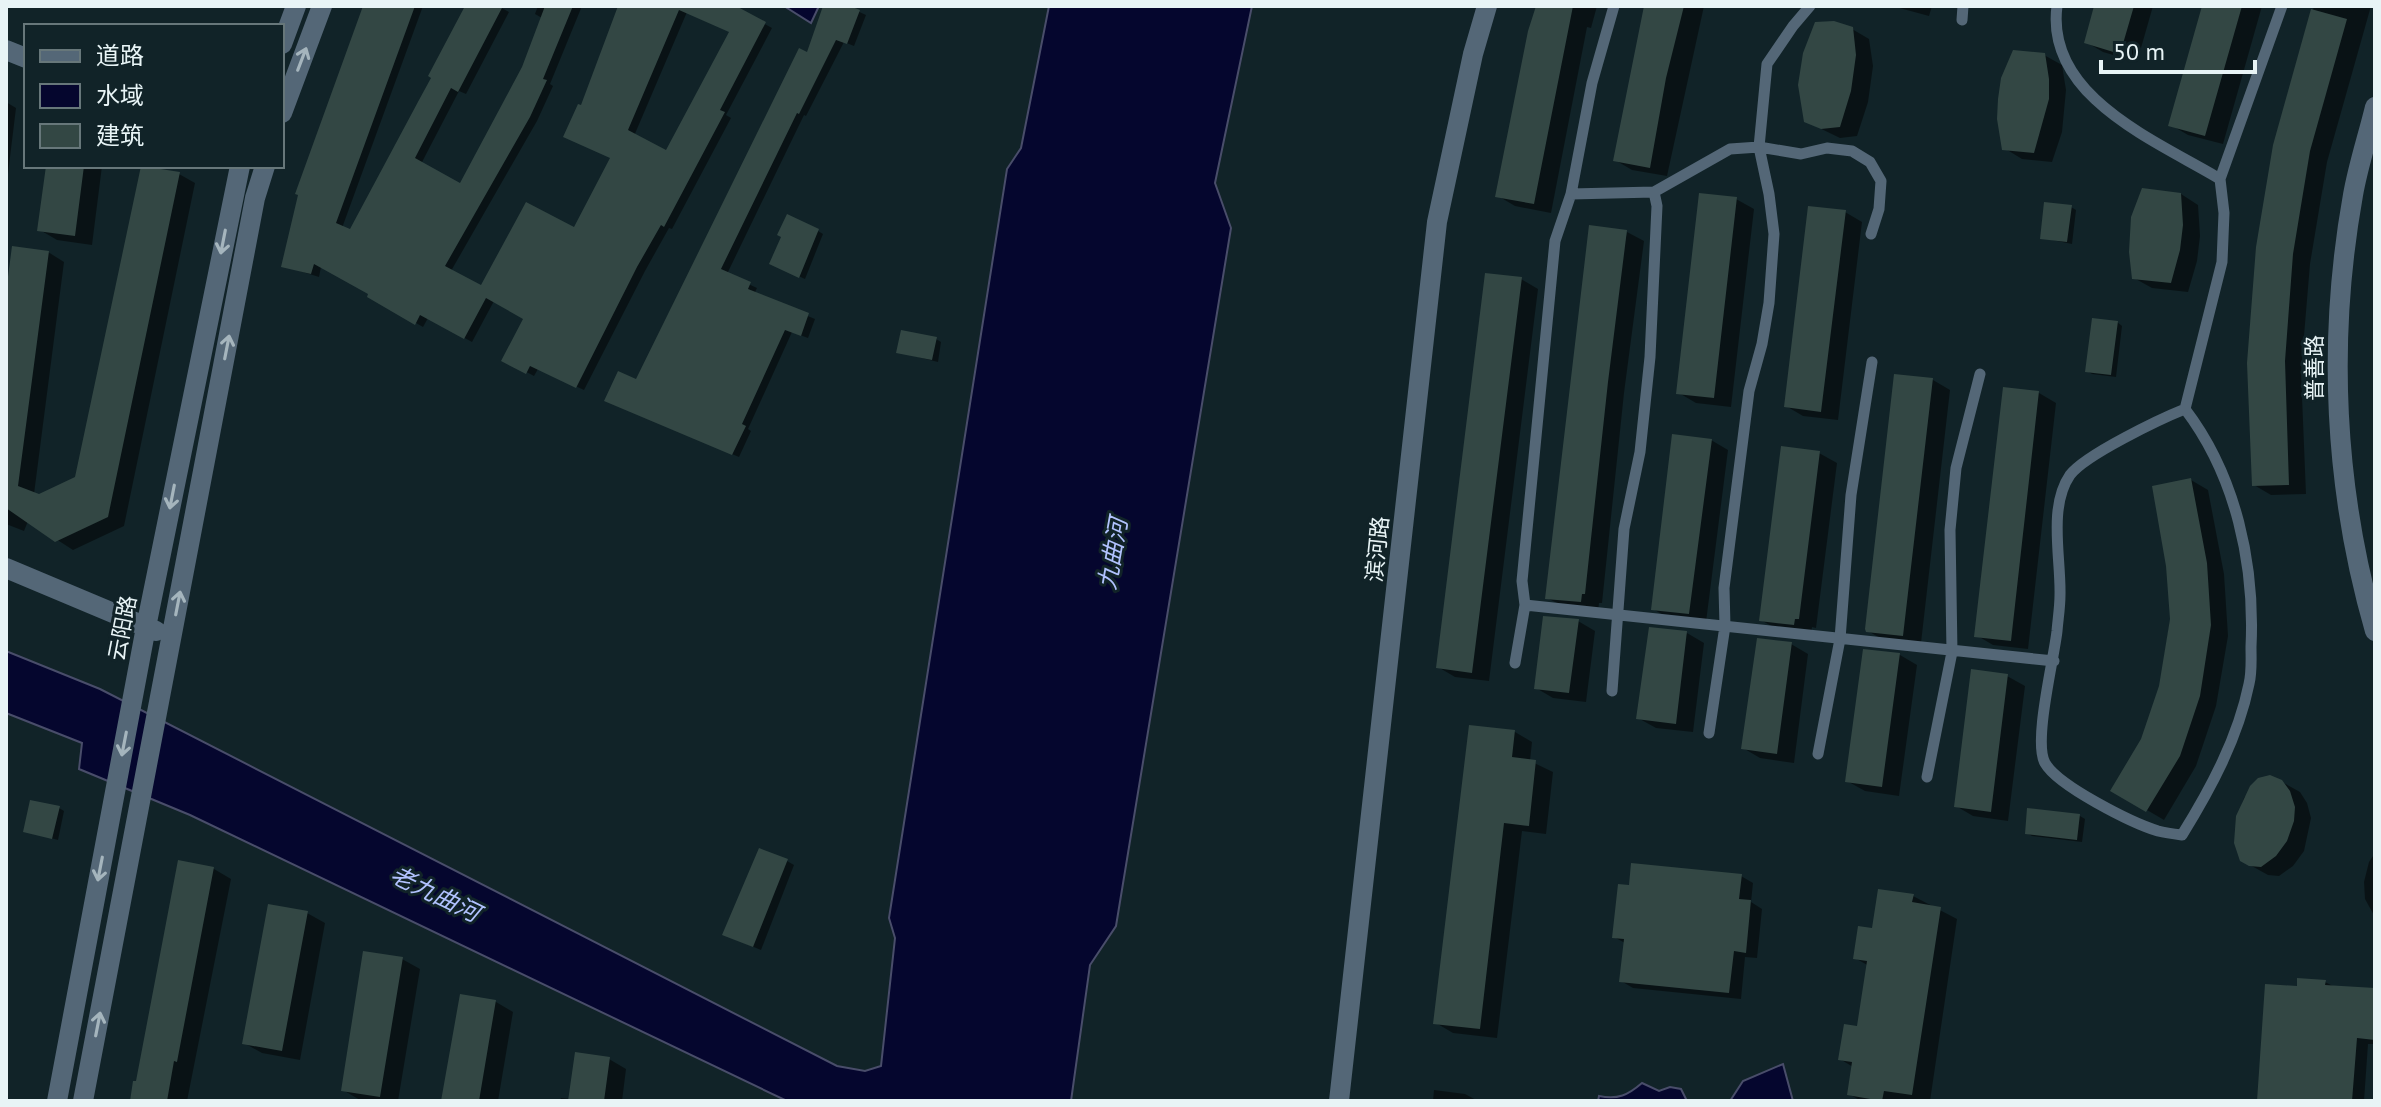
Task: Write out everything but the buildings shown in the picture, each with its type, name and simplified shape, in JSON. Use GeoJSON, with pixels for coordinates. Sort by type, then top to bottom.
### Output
{"type":"FeatureCollection","features":[{"type":"Feature","properties":{"kind":"street"},"geometry":{"type":"LineString","coordinates":[[284,39],[296,6]]}},
{"type":"Feature","properties":{"kind":"street"},"geometry":{"type":"LineString","coordinates":[[284,108],[322,6]]}},
{"type":"Feature","properties":{"kind":"street","name":"滨河路"},"geometry":{"type":"LineString","coordinates":[[1339,1101],[1437,222],[1473,54],[1487,6]]}},
{"type":"Feature","properties":{"kind":"street","name":"普善路"},"geometry":{"type":"LineString","coordinates":[[2375,107],[2353,194],[2341,283],[2336,379],[2343,478],[2365,597],[2375,631]]}},
{"type":"Feature","properties":{"kind":"street","name":"云阳路"},"geometry":{"type":"LineString","coordinates":[[57,1101],[146,627],[240,168]]}},
{"type":"Feature","properties":{"kind":"street"},"geometry":{"type":"LineString","coordinates":[[83,1101],[255,198],[264,168]]}},
{"type":"Feature","properties":{"kind":"street"},"geometry":{"type":"LineString","coordinates":[[6,568],[171,637]]}},
{"type":"Feature","properties":{"kind":"lane"},"geometry":{"type":"LineString","coordinates":[[1515,663],[1525,605],[1522,581],[1555,241],[1571,194],[1592,83],[1614,6]]}},
{"type":"Feature","properties":{"kind":"lane"},"geometry":{"type":"LineString","coordinates":[[1709,733],[1725,626],[1724,588],[1749,391],[1769,303],[1774,234],[1759,147],[1767,64],[1810,6]]}},
{"type":"Feature","properties":{"kind":"lane"},"geometry":{"type":"LineString","coordinates":[[1962,20],[1963,6]]}},
{"type":"Feature","properties":{"kind":"lane"},"geometry":{"type":"LineString","coordinates":[[2057,6],[2055,19],[2061,48],[2082,87],[2121,122],[2220,179]]}},
{"type":"Feature","properties":{"kind":"lane"},"geometry":{"type":"LineString","coordinates":[[2185,409],[2222,262],[2224,213],[2220,179],[2282,6]]}},
{"type":"Feature","properties":{"kind":"lane"},"geometry":{"type":"LineString","coordinates":[[1571,194],[1654,192],[1730,149],[1759,147],[1801,154],[1827,148],[1852,151],[1870,162],[1881,181],[1879,209],[1871,234]]}},
{"type":"Feature","properties":{"kind":"lane"},"geometry":{"type":"LineString","coordinates":[[1612,691],[1624,529],[1640,452],[1650,357],[1657,206],[1654,192]]}},
{"type":"Feature","properties":{"kind":"lane"},"geometry":{"type":"LineString","coordinates":[[1818,754],[1840,639],[1851,495],[1872,362]]}},
{"type":"Feature","properties":{"kind":"lane"},"geometry":{"type":"LineString","coordinates":[[1927,777],[1952,652],[1950,530],[1956,468],[1980,374]]}},
{"type":"Feature","properties":{"kind":"lane"},"geometry":{"type":"LineString","coordinates":[[2185,409],[2202,432],[2231,498],[2246,546],[2253,621],[2250,682],[2237,726],[2210,789],[2182,835],[2157,831],[2088,798],[2045,763],[2041,747],[2060,596],[2060,500],[2071,475],[2098,454],[2159,419],[2185,409]]}},
{"type":"Feature","properties":{"kind":"lane"},"geometry":{"type":"LineString","coordinates":[[1525,605],[2054,661]]}},
{"type":"Feature","properties":{"kind":"water"},"geometry":{"type":"Polygon","coordinates":[[[784,6],[819,6],[811,23],[784,6]]]}},
{"type":"Feature","properties":{"kind":"water"},"geometry":{"type":"Polygon","coordinates":[[[1049,6],[1252,6],[1215,183],[1231,228],[1116,926],[1090,965],[1071,1101],[787,1101],[190,815],[79,769],[82,743],[6,713],[6,651],[100,689],[837,1066],[865,1071],[881,1066],[895,938],[889,918],[1007,169],[1021,148],[1049,6]]]}},
{"type":"Feature","properties":{"kind":"water"},"geometry":{"type":"Polygon","coordinates":[[[1783,1064],[1793,1101],[1730,1101],[1743,1081],[1783,1064]]]}},
{"type":"Feature","properties":{"kind":"water"},"geometry":{"type":"Polygon","coordinates":[[[1642,1083],[1659,1091],[1670,1087],[1681,1089],[1687,1101],[1598,1101],[1599,1096],[1622,1096],[1642,1083]]]}},
{"type":"Feature","properties":{"kind":"water label","name":"九曲河"},"geometry":{"type":"Point","coordinates":[1113,554]}},
{"type":"Feature","properties":{"kind":"water label","name":"老九曲河"},"geometry":{"type":"Point","coordinates":[435,894]}}]}
